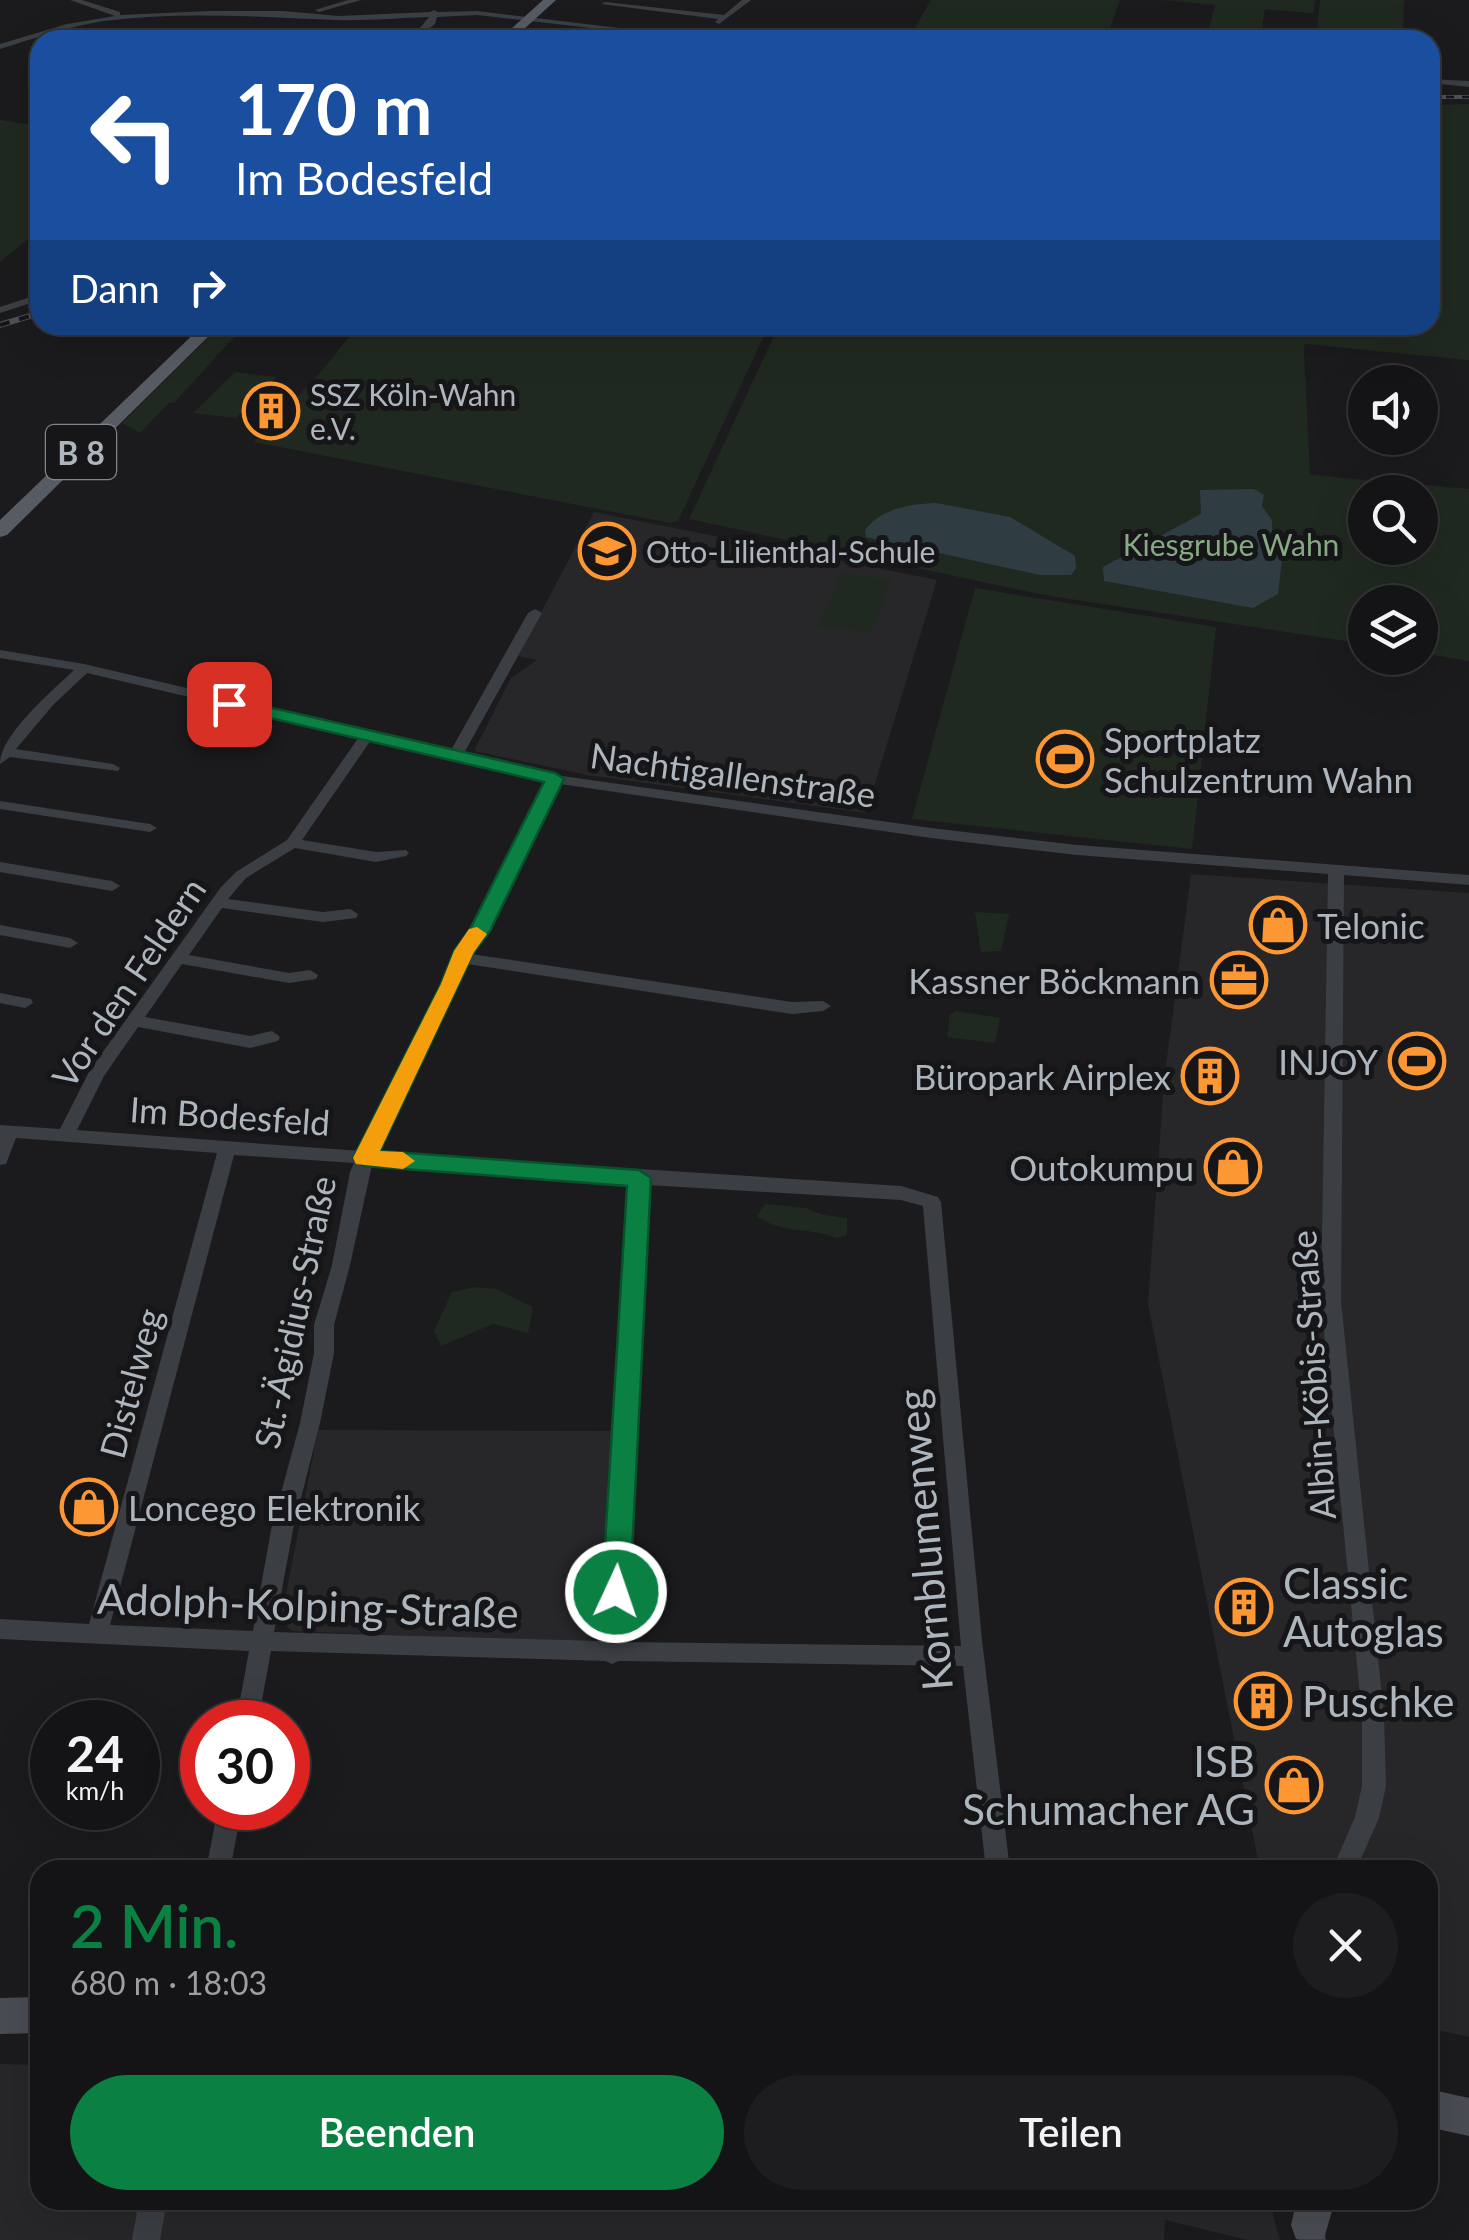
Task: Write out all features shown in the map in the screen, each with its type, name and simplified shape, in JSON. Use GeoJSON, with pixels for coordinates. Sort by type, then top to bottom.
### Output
{"type":"FeatureCollection","features":[{"type":"Feature","properties":{"kind":"main road"},"geometry":{"type":"LineString","coordinates":[[515,30],[550,0]]}},
{"type":"Feature","properties":{"kind":"main road","name":"B 8"},"geometry":{"type":"LineString","coordinates":[[0,531],[202,335]]}},
{"type":"Feature","properties":{"kind":"main road"},"geometry":{"type":"LineString","coordinates":[[0,2016],[30,2016]]}},
{"type":"Feature","properties":{"kind":"main road"},"geometry":{"type":"LineString","coordinates":[[1438,2110],[1469,2117]]}},
{"type":"Feature","properties":{"kind":"street"},"geometry":{"type":"LineString","coordinates":[[74,0],[122,15]]}},
{"type":"Feature","properties":{"kind":"street"},"geometry":{"type":"LineString","coordinates":[[273,12],[344,5],[357,0]]}},
{"type":"Feature","properties":{"kind":"street"},"geometry":{"type":"LineString","coordinates":[[668,11],[680,0]]}},
{"type":"Feature","properties":{"kind":"street"},"geometry":{"type":"LineString","coordinates":[[709,30],[747,0]]}},
{"type":"Feature","properties":{"kind":"street"},"geometry":{"type":"LineString","coordinates":[[585,19],[609,2],[725,17]]}},
{"type":"Feature","properties":{"kind":"street"},"geometry":{"type":"LineString","coordinates":[[344,5],[346,18]]}},
{"type":"Feature","properties":{"kind":"street"},"geometry":{"type":"LineString","coordinates":[[56,30],[122,15],[178,11],[346,18],[434,12],[631,30]]}},
{"type":"Feature","properties":{"kind":"street"},"geometry":{"type":"LineString","coordinates":[[424,30],[432,22],[434,12]]}},
{"type":"Feature","properties":{"kind":"street"},"geometry":{"type":"LineString","coordinates":[[24,30],[30,32]]}},
{"type":"Feature","properties":{"kind":"street"},"geometry":{"type":"LineString","coordinates":[[0,47],[30,37]]}},
{"type":"Feature","properties":{"kind":"street"},"geometry":{"type":"LineString","coordinates":[[1440,82],[1469,84]]}},
{"type":"Feature","properties":{"kind":"street"},"geometry":{"type":"LineString","coordinates":[[0,310],[30,301]]}},
{"type":"Feature","properties":{"kind":"street"},"geometry":{"type":"LineString","coordinates":[[454,758],[535,614]]}},
{"type":"Feature","properties":{"kind":"street","name":"Nachtigallenstraße"},"geometry":{"type":"LineString","coordinates":[[0,654],[84,668],[555,779],[931,833],[1129,855],[1469,880]]}},
{"type":"Feature","properties":{"kind":"street"},"geometry":{"type":"LineString","coordinates":[[4,756],[48,702],[84,668]]}},
{"type":"Feature","properties":{"kind":"street","name":"Vor den Feldern"},"geometry":{"type":"LineString","coordinates":[[66,1135],[96,1074],[217,902],[241,874],[292,842],[366,737]]}},
{"type":"Feature","properties":{"kind":"street"},"geometry":{"type":"LineString","coordinates":[[4,756],[113,768]]}},
{"type":"Feature","properties":{"kind":"street","name":"St.-Ägidius-Straße"},"geometry":{"type":"LineString","coordinates":[[253,1700],[282,1530],[324,1353],[324,1325],[364,1158],[555,779]]}},
{"type":"Feature","properties":{"kind":"street"},"geometry":{"type":"LineString","coordinates":[[0,805],[150,828]]}},
{"type":"Feature","properties":{"kind":"street"},"geometry":{"type":"LineString","coordinates":[[292,842],[376,856],[401,853]]}},
{"type":"Feature","properties":{"kind":"street"},"geometry":{"type":"LineString","coordinates":[[0,866],[112,886]]}},
{"type":"Feature","properties":{"kind":"street","name":"Albin-Köbis-Straße"},"geometry":{"type":"LineString","coordinates":[[1336,870],[1332,1300],[1373,1716],[1374,1786],[1367,1818],[1348,1860]]}},
{"type":"Feature","properties":{"kind":"street"},"geometry":{"type":"LineString","coordinates":[[217,902],[323,917],[350,914]]}},
{"type":"Feature","properties":{"kind":"street"},"geometry":{"type":"LineString","coordinates":[[0,930],[70,943]]}},
{"type":"Feature","properties":{"kind":"street"},"geometry":{"type":"LineString","coordinates":[[179,958],[289,978],[310,975]]}},
{"type":"Feature","properties":{"kind":"street"},"geometry":{"type":"LineString","coordinates":[[462,958],[792,1008],[823,1006]]}},
{"type":"Feature","properties":{"kind":"street"},"geometry":{"type":"LineString","coordinates":[[0,998],[25,1002]]}},
{"type":"Feature","properties":{"kind":"street"},"geometry":{"type":"LineString","coordinates":[[134,1021],[250,1042],[272,1037]]}},
{"type":"Feature","properties":{"kind":"street"},"geometry":{"type":"LineString","coordinates":[[0,1159],[5,1132]]}},
{"type":"Feature","properties":{"kind":"street","name":"Im Bodesfeld"},"geometry":{"type":"LineString","coordinates":[[5,1132],[901,1193],[932,1202]]}},
{"type":"Feature","properties":{"kind":"street","name":"Distelweg"},"geometry":{"type":"LineString","coordinates":[[97,1634],[227,1148]]}},
{"type":"Feature","properties":{"kind":"street"},"geometry":{"type":"LineString","coordinates":[[612,1654],[639,1178]]}},
{"type":"Feature","properties":{"kind":"street","name":"Kornblumenweg"},"geometry":{"type":"LineString","coordinates":[[932,1202],[972,1656],[997,1860]]}},
{"type":"Feature","properties":{"kind":"street","name":"Adolph-Kolping-Straße"},"geometry":{"type":"LineString","coordinates":[[0,1629],[264,1644],[612,1654],[972,1656]]}},
{"type":"Feature","properties":{"kind":"street"},"geometry":{"type":"LineString","coordinates":[[220,1860],[226,1830]]}},
{"type":"Feature","properties":{"kind":"street"},"geometry":{"type":"LineString","coordinates":[[146,2240],[151,2210]]}},
{"type":"Feature","properties":{"kind":"shaded area"},"geometry":{"type":"Polygon","coordinates":[[[1254,489],[1264,495],[1262,506],[1272,520],[1272,535],[1282,560],[1278,594],[1253,608],[1104,581],[1103,567],[1201,514],[1200,490],[1254,489]]]}},
{"type":"Feature","properties":{"kind":"shaded area"},"geometry":{"type":"Polygon","coordinates":[[[936,503],[1010,517],[1075,556],[1076,568],[1071,575],[1040,575],[866,537],[865,530],[888,512],[936,503]]]}},
{"type":"Feature","properties":{"kind":"shaded area"},"geometry":{"type":"Polygon","coordinates":[[[594,512],[937,580],[866,813],[587,775],[474,751],[511,678],[537,660],[518,656],[594,512]]]}},
{"type":"Feature","properties":{"kind":"shaded area"},"geometry":{"type":"Polygon","coordinates":[[[1191,874],[1469,893],[1469,2037],[1438,2030],[1438,1860],[1258,1860],[1148,1304],[1164,1081],[1191,874]]]}},
{"type":"Feature","properties":{"kind":"shaded area"},"geometry":{"type":"Polygon","coordinates":[[[318,1430],[612,1431],[600,1632],[587,1643],[292,1631],[281,1620],[318,1430]]]}},
{"type":"Feature","properties":{"kind":"shaded area"},"geometry":{"type":"Polygon","coordinates":[[[0,2064],[30,2065],[30,2210],[1272,2210],[1280,2240],[1248,2240],[1165,2220],[1164,2240],[0,2240],[0,2064]]]}},
{"type":"Feature","properties":{"kind":"green space"},"geometry":{"type":"Polygon","coordinates":[[[931,0],[1120,0],[1110,30],[914,30],[931,0]]]}},
{"type":"Feature","properties":{"kind":"green space"},"geometry":{"type":"Polygon","coordinates":[[[1165,0],[1315,0],[1314,12],[1309,13],[1265,9],[1262,30],[1209,30],[1215,5],[1165,0]]]}},
{"type":"Feature","properties":{"kind":"green space"},"geometry":{"type":"Polygon","coordinates":[[[1320,0],[1404,0],[1403,30],[1317,30],[1320,0]]]}},
{"type":"Feature","properties":{"kind":"green space","name":"Kiesgrube Wahn"},"geometry":{"type":"Polygon","coordinates":[[[1469,104],[1469,360],[1305,344],[1304,350],[1310,475],[1348,478],[1348,565],[1438,565],[1438,486],[1469,489],[1469,661],[1438,656],[1438,585],[1348,585],[1348,641],[1044,595],[689,519],[774,335],[1440,335],[1440,105],[1469,104]]]}},
{"type":"Feature","properties":{"kind":"green space"},"geometry":{"type":"Polygon","coordinates":[[[0,120],[30,124],[30,237],[0,262],[0,120]]]}},
{"type":"Feature","properties":{"kind":"green space"},"geometry":{"type":"Polygon","coordinates":[[[211,335],[236,335],[174,403],[169,403],[140,433],[122,423],[211,335]]]}},
{"type":"Feature","properties":{"kind":"green space"},"geometry":{"type":"Polygon","coordinates":[[[351,335],[764,335],[678,521],[670,523],[254,442],[351,335]]]}},
{"type":"Feature","properties":{"kind":"green space"},"geometry":{"type":"Polygon","coordinates":[[[235,372],[277,377],[236,418],[193,413],[235,372]]]}},
{"type":"Feature","properties":{"kind":"green space"},"geometry":{"type":"Polygon","coordinates":[[[841,573],[891,580],[871,633],[819,626],[841,573]]]}},
{"type":"Feature","properties":{"kind":"green space","name":"Sportplatz Schulzentrum Wahn"},"geometry":{"type":"Polygon","coordinates":[[[975,588],[1216,627],[1192,849],[912,819],[975,588]]]}},
{"type":"Feature","properties":{"kind":"green space"},"geometry":{"type":"Polygon","coordinates":[[[975,912],[1009,914],[1001,951],[981,952],[975,912]]]}},
{"type":"Feature","properties":{"kind":"green space"},"geometry":{"type":"Polygon","coordinates":[[[956,1011],[1000,1018],[995,1043],[947,1037],[950,1014],[956,1011]]]}},
{"type":"Feature","properties":{"kind":"green space"},"geometry":{"type":"Polygon","coordinates":[[[765,1204],[847,1218],[847,1235],[837,1238],[766,1222],[757,1216],[765,1204]]]}},
{"type":"Feature","properties":{"kind":"green space"},"geometry":{"type":"Polygon","coordinates":[[[475,1287],[496,1289],[533,1307],[528,1333],[493,1324],[441,1346],[434,1331],[452,1292],[475,1287]]]}},
{"type":"Feature","properties":{"kind":"railway"},"geometry":{"type":"LineString","coordinates":[[1440,97],[1469,97]]}},
{"type":"Feature","properties":{"kind":"railway"},"geometry":{"type":"LineString","coordinates":[[0,325],[30,316]]}},
{"type":"Feature","properties":{"kind":"slow traffic"},"geometry":{"type":"LineString","coordinates":[[403,1161],[364,1158],[452,984],[464,951],[477,934]]}},
{"type":"Feature","properties":{"kind":"place","name":"SSZ Köln-Wahn e.V."},"geometry":{"type":"Point","coordinates":[271,411]}},
{"type":"Feature","properties":{"kind":"place","name":"Otto-Lilienthal-Schule"},"geometry":{"type":"Point","coordinates":[607,551]}},
{"type":"Feature","properties":{"kind":"place","name":"Sportplatz Schulzentrum Wahn"},"geometry":{"type":"Point","coordinates":[1065,759]}},
{"type":"Feature","properties":{"kind":"place","name":"Telonic"},"geometry":{"type":"Point","coordinates":[1278,925]}},
{"type":"Feature","properties":{"kind":"place","name":"Kassner Böckmann"},"geometry":{"type":"Point","coordinates":[1239,980]}},
{"type":"Feature","properties":{"kind":"place","name":"INJOY"},"geometry":{"type":"Point","coordinates":[1417,1061]}},
{"type":"Feature","properties":{"kind":"place","name":"Büropark Airplex"},"geometry":{"type":"Point","coordinates":[1210,1076]}},
{"type":"Feature","properties":{"kind":"place","name":"Outokumpu"},"geometry":{"type":"Point","coordinates":[1233,1167]}},
{"type":"Feature","properties":{"kind":"place","name":"Loncego Elektronik"},"geometry":{"type":"Point","coordinates":[89,1507]}},
{"type":"Feature","properties":{"kind":"place","name":"Classic Autoglas"},"geometry":{"type":"Point","coordinates":[1244,1607]}},
{"type":"Feature","properties":{"kind":"place","name":"Puschke"},"geometry":{"type":"Point","coordinates":[1263,1701]}},
{"type":"Feature","properties":{"kind":"place","name":"ISB Schumacher AG"},"geometry":{"type":"Point","coordinates":[1294,1785]}},
{"type":"Feature","properties":{"kind":"route"},"geometry":{"type":"LineString","coordinates":[[229,704],[555,779],[479,931],[464,951],[452,984],[364,1158],[639,1178],[616,1592]]}}]}
